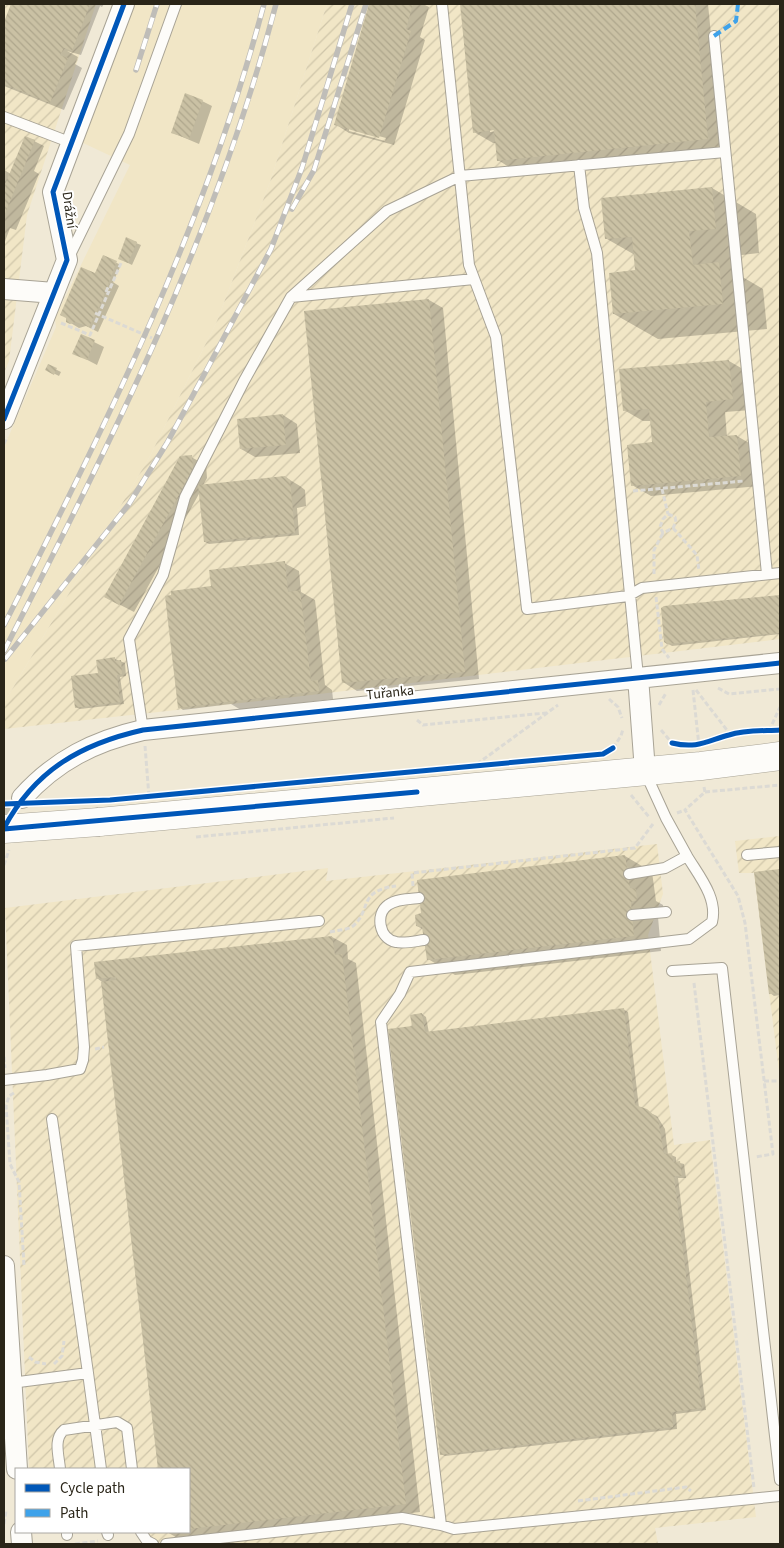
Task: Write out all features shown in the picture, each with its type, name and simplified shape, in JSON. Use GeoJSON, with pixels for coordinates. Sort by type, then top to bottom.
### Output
{"type":"FeatureCollection","features":[{"type":"Feature","properties":{"kind":"street","name":"Drážní"},"geometry":{"type":"LineString","coordinates":[[67,260],[54,192],[124,4]]}},
{"type":"Feature","properties":{"kind":"street"},"geometry":{"type":"LineString","coordinates":[[4,419],[67,260]]}},
{"type":"Feature","properties":{"kind":"street"},"geometry":{"type":"LineString","coordinates":[[4,289],[54,293]]}},
{"type":"Feature","properties":{"kind":"street","name":"Tuřanka"},"geometry":{"type":"LineString","coordinates":[[22,798],[54,768],[81,750],[113,737],[144,736],[638,677],[780,663]]}},
{"type":"Feature","properties":{"kind":"street"},"geometry":{"type":"LineString","coordinates":[[638,677],[644,771]]}},
{"type":"Feature","properties":{"kind":"street"},"geometry":{"type":"LineString","coordinates":[[7,840],[99,822],[644,771],[701,758],[780,756]]}},
{"type":"Feature","properties":{"kind":"street"},"geometry":{"type":"LineString","coordinates":[[4,1266],[17,1468]]}},
{"type":"Feature","properties":{"kind":"lane"},"geometry":{"type":"LineString","coordinates":[[67,260],[129,134],[176,4]]}},
{"type":"Feature","properties":{"kind":"lane"},"geometry":{"type":"LineString","coordinates":[[442,4],[468,265],[496,337],[527,608],[628,596],[642,588],[654,586],[780,573]]}},
{"type":"Feature","properties":{"kind":"lane"},"geometry":{"type":"LineString","coordinates":[[714,36],[767,574]]}},
{"type":"Feature","properties":{"kind":"lane"},"geometry":{"type":"LineString","coordinates":[[4,116],[72,143]]}},
{"type":"Feature","properties":{"kind":"lane"},"geometry":{"type":"LineString","coordinates":[[144,736],[129,639],[163,576],[185,497],[244,382],[291,297],[387,211],[460,176],[725,152]]}},
{"type":"Feature","properties":{"kind":"lane"},"geometry":{"type":"LineString","coordinates":[[579,165],[584,208],[597,253],[628,596],[638,677]]}},
{"type":"Feature","properties":{"kind":"lane"},"geometry":{"type":"LineString","coordinates":[[291,297],[474,279]]}},
{"type":"Feature","properties":{"kind":"lane"},"geometry":{"type":"LineString","coordinates":[[441,1525],[381,1022],[400,994],[410,972],[689,939],[712,922],[715,911],[710,896],[666,818],[644,771]]}},
{"type":"Feature","properties":{"kind":"lane"},"geometry":{"type":"LineString","coordinates":[[748,855],[780,852]]}},
{"type":"Feature","properties":{"kind":"lane"},"geometry":{"type":"LineString","coordinates":[[628,874],[665,868],[688,856]]}},
{"type":"Feature","properties":{"kind":"lane"},"geometry":{"type":"LineString","coordinates":[[417,898],[400,900],[387,905],[379,917],[386,937],[395,942],[424,940]]}},
{"type":"Feature","properties":{"kind":"lane"},"geometry":{"type":"LineString","coordinates":[[632,915],[666,912]]}},
{"type":"Feature","properties":{"kind":"lane"},"geometry":{"type":"LineString","coordinates":[[4,1080],[47,1076],[80,1068],[84,1048],[76,946],[320,922]]}},
{"type":"Feature","properties":{"kind":"lane"},"geometry":{"type":"LineString","coordinates":[[672,971],[722,968],[742,1159],[780,1480]]}},
{"type":"Feature","properties":{"kind":"lane"},"geometry":{"type":"LineString","coordinates":[[52,1119],[101,1468]]}},
{"type":"Feature","properties":{"kind":"lane"},"geometry":{"type":"LineString","coordinates":[[11,1383],[88,1373]]}},
{"type":"Feature","properties":{"kind":"lane"},"geometry":{"type":"LineString","coordinates":[[60,1468],[57,1442],[59,1434],[64,1430],[117,1422],[124,1424],[127,1428],[132,1468]]}},
{"type":"Feature","properties":{"kind":"lane"},"geometry":{"type":"LineString","coordinates":[[166,1544],[402,1518],[454,1529],[780,1496]]}},
{"type":"Feature","properties":{"kind":"lane"},"geometry":{"type":"LineString","coordinates":[[141,1533],[142,1536],[154,1544]]}},
{"type":"Feature","properties":{"kind":"path"},"geometry":{"type":"LineString","coordinates":[[54,320],[90,335],[97,314],[121,264]]}},
{"type":"Feature","properties":{"kind":"path"},"geometry":{"type":"LineString","coordinates":[[97,314],[152,338]]}},
{"type":"Feature","properties":{"kind":"path"},"geometry":{"type":"LineString","coordinates":[[627,492],[744,481]]}},
{"type":"Feature","properties":{"kind":"path"},"geometry":{"type":"LineString","coordinates":[[662,488],[668,514]]}},
{"type":"Feature","properties":{"kind":"path"},"geometry":{"type":"LineString","coordinates":[[668,514],[674,517],[676,522],[673,528],[663,533],[654,550],[654,586],[662,649],[670,659]]}},
{"type":"Feature","properties":{"kind":"path"},"geometry":{"type":"LineString","coordinates":[[663,533],[660,527],[663,519],[668,514]]}},
{"type":"Feature","properties":{"kind":"path"},"geometry":{"type":"LineString","coordinates":[[673,528],[697,555],[700,581]]}},
{"type":"Feature","properties":{"kind":"path"},"geometry":{"type":"LineString","coordinates":[[730,734],[692,684],[701,758],[685,810],[738,896],[745,923],[773,1154],[742,1159]]}},
{"type":"Feature","properties":{"kind":"path"},"geometry":{"type":"LineString","coordinates":[[712,684],[729,694],[780,689]]}},
{"type":"Feature","properties":{"kind":"path"},"geometry":{"type":"LineString","coordinates":[[658,708],[667,691]]}},
{"type":"Feature","properties":{"kind":"path"},"geometry":{"type":"LineString","coordinates":[[605,696],[618,707],[623,723],[621,736],[610,749]]}},
{"type":"Feature","properties":{"kind":"path"},"geometry":{"type":"LineString","coordinates":[[474,766],[562,702]]}},
{"type":"Feature","properties":{"kind":"path"},"geometry":{"type":"LineString","coordinates":[[759,732],[772,730],[780,707]]}},
{"type":"Feature","properties":{"kind":"path"},"geometry":{"type":"LineString","coordinates":[[658,722],[661,731],[675,743]]}},
{"type":"Feature","properties":{"kind":"path"},"geometry":{"type":"LineString","coordinates":[[723,738],[730,734],[740,734]]}},
{"type":"Feature","properties":{"kind":"path"},"geometry":{"type":"LineString","coordinates":[[144,736],[148,790]]}},
{"type":"Feature","properties":{"kind":"path"},"geometry":{"type":"LineString","coordinates":[[701,758],[780,785]]}},
{"type":"Feature","properties":{"kind":"path"},"geometry":{"type":"LineString","coordinates":[[474,766],[484,765]]}},
{"type":"Feature","properties":{"kind":"path"},"geometry":{"type":"LineString","coordinates":[[624,795],[631,794],[653,824]]}},
{"type":"Feature","properties":{"kind":"path"},"geometry":{"type":"LineString","coordinates":[[139,798],[159,796]]}},
{"type":"Feature","properties":{"kind":"path"},"geometry":{"type":"LineString","coordinates":[[417,898],[412,872],[635,848],[653,824],[685,810]]}},
{"type":"Feature","properties":{"kind":"path"},"geometry":{"type":"LineString","coordinates":[[191,837],[248,834],[403,817]]}},
{"type":"Feature","properties":{"kind":"path"},"geometry":{"type":"LineString","coordinates":[[4,865],[7,840]]}},
{"type":"Feature","properties":{"kind":"path"},"geometry":{"type":"LineString","coordinates":[[694,978],[756,1499]]}},
{"type":"Feature","properties":{"kind":"path"},"geometry":{"type":"LineString","coordinates":[[95,1058],[94,1049],[104,1047]]}},
{"type":"Feature","properties":{"kind":"path"},"geometry":{"type":"LineString","coordinates":[[764,1081],[780,1080]]}},
{"type":"Feature","properties":{"kind":"path"},"geometry":{"type":"LineString","coordinates":[[16,1092],[9,1096],[6,1106],[10,1164],[19,1182],[24,1268]]}},
{"type":"Feature","properties":{"kind":"path"},"geometry":{"type":"LineString","coordinates":[[26,1355],[35,1362],[56,1363],[62,1356],[64,1341]]}},
{"type":"Feature","properties":{"kind":"path"},"geometry":{"type":"LineString","coordinates":[[4,1525],[6,1511]]}},
{"type":"Feature","properties":{"kind":"shaded area"},"geometry":{"type":"Polygon","coordinates":[[[4,4],[96,4],[27,215],[9,361],[4,373],[4,4]]]}},
{"type":"Feature","properties":{"kind":"shaded area"},"geometry":{"type":"Polygon","coordinates":[[[133,4],[327,4],[270,182],[217,321],[149,458],[4,703],[4,447],[56,327],[55,318],[130,165],[81,142],[126,27],[133,4]]]}},
{"type":"Feature","properties":{"kind":"shaded area"},"geometry":{"type":"Polygon","coordinates":[[[327,4],[780,4],[780,639],[294,697],[4,729],[4,703],[149,458],[217,321],[270,182],[327,4]]]}},
{"type":"Feature","properties":{"kind":"shaded area"},"geometry":{"type":"Polygon","coordinates":[[[780,836],[779,1071],[754,873],[739,873],[735,841],[780,836]]]}},
{"type":"Feature","properties":{"kind":"shaded area"},"geometry":{"type":"Polygon","coordinates":[[[657,844],[663,894],[648,935],[674,1145],[710,1140],[756,1517],[655,1528],[658,1544],[145,1544],[144,1533],[190,1533],[190,1468],[29,1468],[5,908],[328,868],[326,881],[657,844]]]}},
{"type":"Feature","properties":{"kind":"building"},"geometry":{"type":"Polygon","coordinates":[[[11,4],[90,4],[72,51],[64,48],[60,55],[68,58],[50,103],[4,84],[4,22],[11,4]]]}},
{"type":"Feature","properties":{"kind":"building"},"geometry":{"type":"Polygon","coordinates":[[[369,4],[413,4],[406,29],[411,31],[379,138],[334,125],[369,4]]]}},
{"type":"Feature","properties":{"kind":"building"},"geometry":{"type":"Polygon","coordinates":[[[460,4],[695,4],[708,139],[497,161],[494,130],[473,133],[460,4]]]}},
{"type":"Feature","properties":{"kind":"building"},"geometry":{"type":"Polygon","coordinates":[[[185,93],[203,100],[189,139],[171,133],[185,93]]]}},
{"type":"Feature","properties":{"kind":"building"},"geometry":{"type":"Polygon","coordinates":[[[25,136],[35,140],[4,216],[4,187],[25,136]]]}},
{"type":"Feature","properties":{"kind":"building"},"geometry":{"type":"Polygon","coordinates":[[[712,187],[716,229],[689,231],[693,265],[719,262],[723,304],[613,314],[609,273],[635,270],[632,237],[605,239],[601,198],[712,187]]]}},
{"type":"Feature","properties":{"kind":"building"},"geometry":{"type":"Polygon","coordinates":[[[126,237],[137,242],[128,263],[118,259],[126,237]]]}},
{"type":"Feature","properties":{"kind":"building"},"geometry":{"type":"Polygon","coordinates":[[[103,255],[117,261],[101,303],[89,327],[76,322],[70,324],[66,322],[66,318],[60,315],[81,267],[95,273],[103,255]]]}},
{"type":"Feature","properties":{"kind":"building"},"geometry":{"type":"Polygon","coordinates":[[[429,299],[465,672],[342,683],[304,311],[429,299]]]}},
{"type":"Feature","properties":{"kind":"building"},"geometry":{"type":"Polygon","coordinates":[[[81,334],[95,340],[87,360],[72,354],[81,334]]]}},
{"type":"Feature","properties":{"kind":"building"},"geometry":{"type":"Polygon","coordinates":[[[729,360],[733,399],[706,402],[709,437],[737,435],[741,476],[631,486],[627,445],[652,442],[649,409],[623,411],[619,369],[729,360]]]}},
{"type":"Feature","properties":{"kind":"building"},"geometry":{"type":"Polygon","coordinates":[[[48,364],[57,368],[54,375],[45,370],[48,364]]]}},
{"type":"Feature","properties":{"kind":"building"},"geometry":{"type":"Polygon","coordinates":[[[283,414],[286,445],[240,449],[237,419],[283,414]]]}},
{"type":"Feature","properties":{"kind":"building"},"geometry":{"type":"Polygon","coordinates":[[[192,455],[193,469],[119,605],[104,597],[180,456],[192,455]]]}},
{"type":"Feature","properties":{"kind":"building"},"geometry":{"type":"Polygon","coordinates":[[[285,476],[290,480],[295,533],[204,542],[198,485],[285,476]]]}},
{"type":"Feature","properties":{"kind":"building"},"geometry":{"type":"Polygon","coordinates":[[[285,561],[288,592],[300,590],[311,681],[318,680],[319,691],[178,708],[165,596],[171,595],[171,591],[211,586],[209,570],[285,561]]]}},
{"type":"Feature","properties":{"kind":"building"},"geometry":{"type":"Polygon","coordinates":[[[780,595],[780,633],[667,644],[664,642],[661,608],[664,606],[780,595]]]}},
{"type":"Feature","properties":{"kind":"building"},"geometry":{"type":"Polygon","coordinates":[[[115,657],[115,661],[121,660],[122,674],[117,675],[120,702],[75,708],[71,676],[98,673],[96,660],[115,657]]]}},
{"type":"Feature","properties":{"kind":"building"},"geometry":{"type":"Polygon","coordinates":[[[625,855],[630,888],[636,889],[637,900],[631,902],[634,936],[427,960],[422,927],[416,926],[415,915],[421,913],[417,880],[625,855]]]}},
{"type":"Feature","properties":{"kind":"building"},"geometry":{"type":"Polygon","coordinates":[[[780,869],[780,993],[769,994],[754,872],[780,869]]]}},
{"type":"Feature","properties":{"kind":"building"},"geometry":{"type":"Polygon","coordinates":[[[332,936],[335,955],[342,954],[406,1504],[190,1529],[190,1468],[158,1468],[101,982],[116,980],[116,977],[96,979],[94,962],[332,936]]]}},
{"type":"Feature","properties":{"kind":"building"},"geometry":{"type":"Polygon","coordinates":[[[624,1008],[635,1105],[647,1109],[658,1119],[664,1154],[672,1153],[673,1162],[680,1161],[682,1176],[674,1176],[702,1408],[672,1412],[673,1427],[440,1455],[388,1029],[412,1026],[410,1015],[422,1013],[425,1032],[624,1008]]]}},
{"type":"Feature","properties":{"kind":"tunnel"},"geometry":{"type":"LineString","coordinates":[[4,828],[22,798]]}},
{"type":"Feature","properties":{"kind":"railway"},"geometry":{"type":"LineString","coordinates":[[136,70],[157,4]]}},
{"type":"Feature","properties":{"kind":"railway"},"geometry":{"type":"LineString","coordinates":[[4,625],[80,474],[151,321],[213,165],[240,85],[264,4]]}},
{"type":"Feature","properties":{"kind":"railway"},"geometry":{"type":"LineString","coordinates":[[4,651],[84,493],[158,335],[192,254],[223,172],[252,89],[276,4]]}},
{"type":"Feature","properties":{"kind":"railway"},"geometry":{"type":"LineString","coordinates":[[5,659],[129,504],[167,443],[271,249],[302,168],[352,4]]}},
{"type":"Feature","properties":{"kind":"railway"},"geometry":{"type":"LineString","coordinates":[[292,209],[314,170],[366,4]]}},
{"type":"Feature","properties":{"kind":"marked path"},"geometry":{"type":"LineString","coordinates":[[714,36],[736,21],[738,4]]}},
{"type":"Feature","properties":{"kind":"cycle path"},"geometry":{"type":"LineString","coordinates":[[4,419],[67,260],[53,192],[124,4]]}},
{"type":"Feature","properties":{"kind":"cycle path"},"geometry":{"type":"LineString","coordinates":[[4,828],[30,790],[62,762],[99,743],[143,730],[780,663]]}},
{"type":"Feature","properties":{"kind":"cycle path"},"geometry":{"type":"LineString","coordinates":[[672,743],[695,745],[741,732],[780,730]]}},
{"type":"Feature","properties":{"kind":"cycle path"},"geometry":{"type":"LineString","coordinates":[[4,804],[110,800],[603,754],[613,748]]}},
{"type":"Feature","properties":{"kind":"cycle path"},"geometry":{"type":"LineString","coordinates":[[4,829],[417,792]]}}]}
